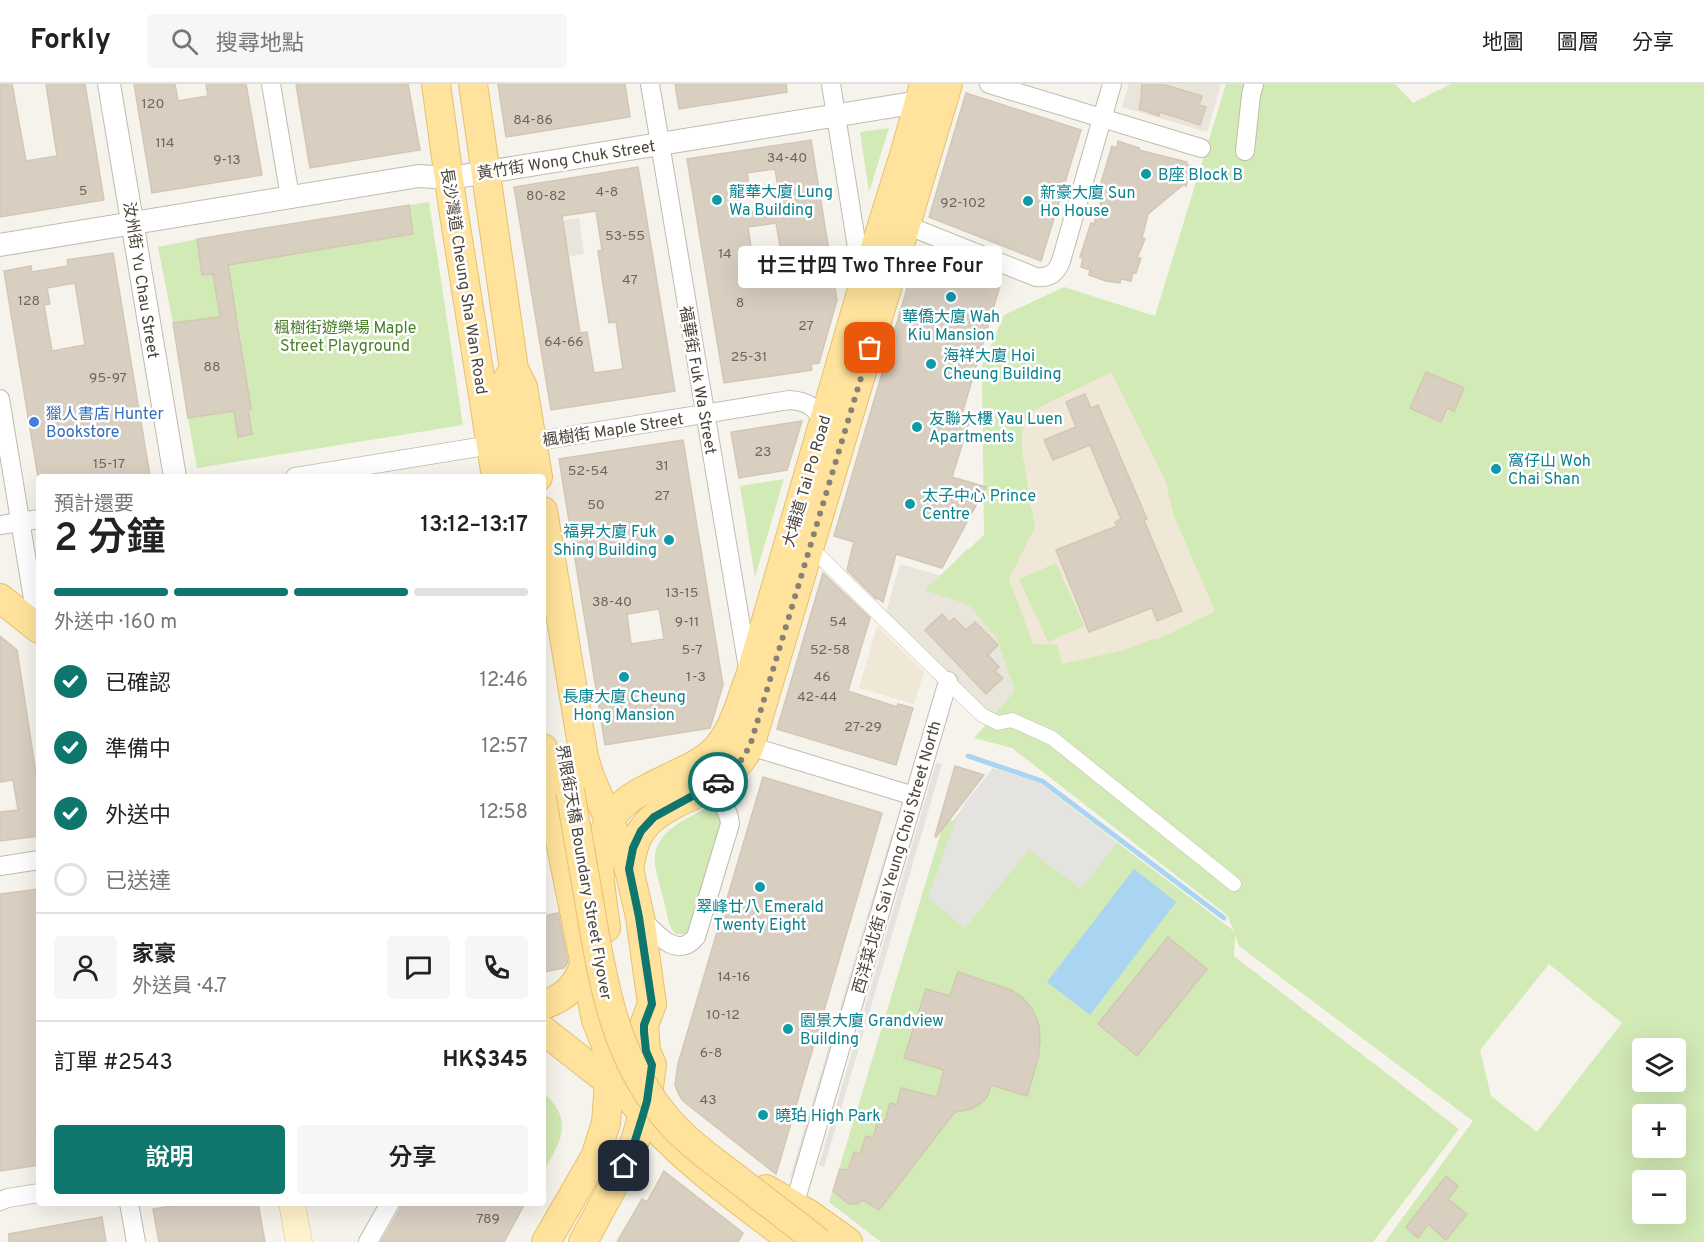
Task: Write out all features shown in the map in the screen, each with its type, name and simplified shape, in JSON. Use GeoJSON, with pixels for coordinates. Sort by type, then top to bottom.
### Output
{"type":"FeatureCollection","features":[{"type":"Feature","properties":{"kind":"main road","name":"長沙灣道 Cheung Sha Wan Road"},"geometry":{"type":"LineString","coordinates":[[436,84],[496,474]]}},
{"type":"Feature","properties":{"kind":"main road","name":"長沙灣道 Cheung Sha Wan Road"},"geometry":{"type":"LineString","coordinates":[[473,84],[486,172],[508,378],[523,387],[537,474]]}},
{"type":"Feature","properties":{"kind":"main road","name":"大埔道 Tai Po Road"},"geometry":{"type":"LineString","coordinates":[[629,869],[636,840],[647,823],[666,809],[727,777],[744,758],[750,746],[948,84]]}},
{"type":"Feature","properties":{"kind":"main road","name":"大埔道 Tai Po Road"},"geometry":{"type":"LineString","coordinates":[[610,820],[627,801],[640,791],[711,754],[732,726],[750,676],[921,93]]}},
{"type":"Feature","properties":{"kind":"main road"},"geometry":{"type":"LineString","coordinates":[[508,378],[517,474]]}},
{"type":"Feature","properties":{"kind":"main road"},"geometry":{"type":"LineString","coordinates":[[546,529],[584,757],[590,777],[629,869],[652,1004],[662,1026],[658,1053],[652,1065],[631,1097],[606,1123],[595,1157],[546,1242]]}},
{"type":"Feature","properties":{"kind":"main road"},"geometry":{"type":"LineString","coordinates":[[0,598],[36,627]]}},
{"type":"Feature","properties":{"kind":"main road","name":"界限街天橋 Boundary Street Flyover"},"geometry":{"type":"LineString","coordinates":[[546,649],[598,957],[608,1003],[628,1058],[650,1096],[682,1134],[819,1242]]}},
{"type":"Feature","properties":{"kind":"main road"},"geometry":{"type":"LineString","coordinates":[[547,793],[596,1020],[631,1097],[667,1140],[779,1237]]}},
{"type":"Feature","properties":{"kind":"main road"},"geometry":{"type":"LineString","coordinates":[[606,1045],[612,1027],[612,977],[598,865],[604,831],[610,820]]}},
{"type":"Feature","properties":{"kind":"main road"},"geometry":{"type":"LineString","coordinates":[[546,1004],[568,992],[579,980],[585,964]]}},
{"type":"Feature","properties":{"kind":"main road"},"geometry":{"type":"LineString","coordinates":[[546,1032],[631,1097],[686,1125],[768,1190],[824,1224],[848,1242]]}},
{"type":"Feature","properties":{"kind":"main road"},"geometry":{"type":"LineString","coordinates":[[583,1242],[634,1144],[631,1097]]}},
{"type":"Feature","properties":{"kind":"main road"},"geometry":{"type":"LineString","coordinates":[[293,1206],[299,1242]]}},
{"type":"Feature","properties":{"kind":"street","name":"汝州街 Yu Chau Street"},"geometry":{"type":"LineString","coordinates":[[109,84],[175,474]]}},
{"type":"Feature","properties":{"kind":"street"},"geometry":{"type":"LineString","coordinates":[[271,84],[290,197]]}},
{"type":"Feature","properties":{"kind":"street","name":"福華街 Fuk Wa Street"},"geometry":{"type":"LineString","coordinates":[[650,84],[750,676]]}},
{"type":"Feature","properties":{"kind":"street"},"geometry":{"type":"LineString","coordinates":[[831,84],[863,286]]}},
{"type":"Feature","properties":{"kind":"street"},"geometry":{"type":"LineString","coordinates":[[990,84],[1201,148]]}},
{"type":"Feature","properties":{"kind":"street"},"geometry":{"type":"LineString","coordinates":[[906,225],[1036,277],[1053,275],[1061,261],[1112,84]]}},
{"type":"Feature","properties":{"kind":"street"},"geometry":{"type":"LineString","coordinates":[[1245,150],[1255,126],[1251,95],[1254,84]]}},
{"type":"Feature","properties":{"kind":"street","name":"黃竹街 Wong Chuk Street"},"geometry":{"type":"LineString","coordinates":[[0,245],[418,176],[450,178],[836,115],[921,93]]}},
{"type":"Feature","properties":{"kind":"street"},"geometry":{"type":"LineString","coordinates":[[0,399],[36,611]]}},
{"type":"Feature","properties":{"kind":"street","name":"楓樹街 Maple Street"},"geometry":{"type":"LineString","coordinates":[[532,442],[798,400],[813,407],[821,419],[822,426]]}},
{"type":"Feature","properties":{"kind":"street"},"geometry":{"type":"LineString","coordinates":[[337,474],[491,445]]}},
{"type":"Feature","properties":{"kind":"street"},"geometry":{"type":"LineString","coordinates":[[0,525],[36,520]]}},
{"type":"Feature","properties":{"kind":"street"},"geometry":{"type":"LineString","coordinates":[[810,547],[982,715],[998,723],[1012,720],[1052,738],[1234,885]]}},
{"type":"Feature","properties":{"kind":"street","name":"西洋菜北街 Sai Yeung Choi Street North"},"geometry":{"type":"LineString","coordinates":[[794,1206],[948,681]]}},
{"type":"Feature","properties":{"kind":"street"},"geometry":{"type":"LineString","coordinates":[[750,746],[914,796]]}},
{"type":"Feature","properties":{"kind":"street"},"geometry":{"type":"LineString","coordinates":[[639,917],[664,941],[677,946],[688,945],[699,932],[729,830],[729,818],[726,808],[718,800],[708,796],[691,796]]}},
{"type":"Feature","properties":{"kind":"street"},"geometry":{"type":"LineString","coordinates":[[0,866],[36,860]]}},
{"type":"Feature","properties":{"kind":"street"},"geometry":{"type":"LineString","coordinates":[[3,1198],[36,1193]]}},
{"type":"Feature","properties":{"kind":"street"},"geometry":{"type":"LineString","coordinates":[[130,1206],[136,1242]]}},
{"type":"Feature","properties":{"kind":"street"},"geometry":{"type":"LineString","coordinates":[[368,1242],[388,1206]]}},
{"type":"Feature","properties":{"kind":"shaded area"},"geometry":{"type":"Polygon","coordinates":[[[1129,84],[1221,84],[1207,132],[1122,107],[1129,84]]]}},
{"type":"Feature","properties":{"kind":"shaded area"},"geometry":{"type":"Polygon","coordinates":[[[579,218],[584,254],[527,263],[521,227],[579,218]]]}},
{"type":"Feature","properties":{"kind":"shaded area"},"geometry":{"type":"Polygon","coordinates":[[[1112,367],[1225,606],[1107,664],[1023,665],[978,572],[1033,506],[994,422],[1112,367]]]}},
{"type":"Feature","properties":{"kind":"shaded area"},"geometry":{"type":"Polygon","coordinates":[[[967,548],[1031,684],[993,716],[886,612],[900,564],[943,576],[967,548]]]}},
{"type":"Feature","properties":{"kind":"shaded area"},"geometry":{"type":"Polygon","coordinates":[[[877,626],[924,672],[914,704],[859,688],[877,626]]]}},
{"type":"Feature","properties":{"kind":"shaded area"},"geometry":{"type":"Polygon","coordinates":[[[936,763],[942,764],[824,1167],[819,1165],[936,763]]]}},
{"type":"Feature","properties":{"kind":"shaded area"},"geometry":{"type":"Polygon","coordinates":[[[993,768],[1039,783],[1117,843],[1081,889],[1029,850],[965,928],[928,898],[953,827],[964,804],[993,768]]]}},
{"type":"Feature","properties":{"kind":"shaded area"},"geometry":{"type":"Polygon","coordinates":[[[891,835],[897,836],[796,1180],[790,1178],[891,835]]]}},
{"type":"Feature","properties":{"kind":"green space"},"geometry":{"type":"Polygon","coordinates":[[[1226,84],[1395,84],[1413,103],[1451,84],[1704,84],[1704,1242],[1385,1242],[1473,1121],[1239,946],[1235,935],[1234,956],[1459,1129],[1373,1242],[881,1242],[829,1202],[945,819],[953,821],[993,768],[1039,783],[1234,931],[1227,915],[1012,748],[974,738],[1015,691],[997,638],[969,605],[924,590],[984,535],[982,366],[1004,315],[1064,287],[1155,316],[1226,84]],[[1111,372],[1032,411],[1025,421],[1022,433],[1022,452],[1035,527],[1009,579],[1033,644],[1057,645],[1062,664],[1125,650],[1158,639],[1215,611],[1174,516],[1165,480],[1111,372]],[[1549,964],[1480,1050],[1491,1096],[1537,1132],[1622,1023],[1549,964]]]}},
{"type":"Feature","properties":{"kind":"green space"},"geometry":{"type":"Polygon","coordinates":[[[889,128],[869,192],[860,132],[889,128]]]}},
{"type":"Feature","properties":{"kind":"green space","name":"楓樹街遊樂場 Maple Street Playground"},"geometry":{"type":"Polygon","coordinates":[[[429,202],[463,425],[197,468],[188,418],[251,408],[237,315],[173,323],[158,247],[197,239],[202,275],[223,236],[429,202]]]}},
{"type":"Feature","properties":{"kind":"green space"},"geometry":{"type":"Polygon","coordinates":[[[784,479],[755,577],[740,486],[784,479]]]}},
{"type":"Feature","properties":{"kind":"green space"},"geometry":{"type":"Polygon","coordinates":[[[1056,563],[1084,626],[1048,642],[1019,579],[1056,563]]]}},
{"type":"Feature","properties":{"kind":"green space"},"geometry":{"type":"Polygon","coordinates":[[[711,806],[715,807],[723,822],[688,934],[676,934],[668,919],[655,865],[655,853],[659,843],[672,828],[711,806]]]}},
{"type":"Feature","properties":{"kind":"green space"},"geometry":{"type":"Polygon","coordinates":[[[546,1095],[559,1112],[562,1122],[562,1131],[546,1166],[546,1095]]]}},
{"type":"Feature","properties":{"kind":"water"},"geometry":{"type":"Polygon","coordinates":[[[1134,869],[1176,902],[1090,1015],[1047,982],[1134,869]]]}},
{"type":"Feature","properties":{"kind":"building"},"geometry":{"type":"Polygon","coordinates":[[[0,84],[12,84],[26,161],[57,156],[46,84],[85,84],[104,200],[0,217],[0,84]]]}},
{"type":"Feature","properties":{"kind":"building"},"geometry":{"type":"Polygon","coordinates":[[[134,84],[175,84],[178,101],[208,96],[206,84],[246,84],[262,175],[152,193],[134,84]]]}},
{"type":"Feature","properties":{"kind":"building"},"geometry":{"type":"Polygon","coordinates":[[[296,84],[408,84],[420,150],[310,168],[296,84]]]}},
{"type":"Feature","properties":{"kind":"building"},"geometry":{"type":"Polygon","coordinates":[[[498,84],[625,84],[630,117],[506,137],[498,84]]]}},
{"type":"Feature","properties":{"kind":"building"},"geometry":{"type":"Polygon","coordinates":[[[675,84],[786,84],[787,92],[679,109],[675,84]]]}},
{"type":"Feature","properties":{"kind":"building"},"geometry":{"type":"Polygon","coordinates":[[[1142,84],[1162,84],[1202,96],[1199,105],[1206,107],[1200,125],[1160,112],[1159,116],[1139,109],[1142,84]]]}},
{"type":"Feature","properties":{"kind":"building"},"geometry":{"type":"Polygon","coordinates":[[[966,93],[1081,130],[1041,261],[929,217],[966,93]]]}},
{"type":"Feature","properties":{"kind":"building"},"geometry":{"type":"Polygon","coordinates":[[[811,140],[837,300],[819,363],[811,364],[812,370],[724,383],[687,159],[811,140]],[[775,169],[747,173],[749,185],[738,187],[743,213],[771,210],[770,206],[781,204],[775,169]],[[776,223],[748,227],[757,285],[786,280],[776,223]]]}},
{"type":"Feature","properties":{"kind":"building"},"geometry":{"type":"Polygon","coordinates":[[[1118,141],[1139,148],[1139,150],[1187,162],[1187,165],[1192,166],[1186,186],[1183,185],[1148,214],[1142,238],[1145,239],[1137,258],[1141,258],[1136,273],[1133,272],[1131,281],[1121,279],[1120,283],[1089,275],[1090,270],[1081,267],[1083,258],[1080,257],[1103,196],[1101,195],[1105,184],[1101,183],[1112,146],[1117,148],[1118,141]]]}},
{"type":"Feature","properties":{"kind":"building"},"geometry":{"type":"Polygon","coordinates":[[[638,167],[675,391],[551,410],[514,187],[638,167]],[[596,211],[562,216],[580,333],[587,332],[594,373],[623,369],[616,322],[609,323],[598,251],[602,250],[596,211]]]}},
{"type":"Feature","properties":{"kind":"building"},"geometry":{"type":"Polygon","coordinates":[[[409,205],[413,234],[228,265],[251,409],[248,409],[252,434],[238,437],[234,411],[188,418],[173,323],[220,317],[213,274],[202,275],[197,239],[409,205]]]}},
{"type":"Feature","properties":{"kind":"building"},"geometry":{"type":"Polygon","coordinates":[[[919,248],[1001,282],[962,414],[971,416],[952,477],[986,487],[942,568],[896,554],[883,602],[876,597],[876,599],[847,570],[854,542],[834,536],[919,248]]]}},
{"type":"Feature","properties":{"kind":"building"},"geometry":{"type":"Polygon","coordinates":[[[113,253],[150,474],[38,474],[4,271],[31,266],[32,272],[68,266],[67,260],[113,253]],[[75,283],[47,288],[50,304],[44,305],[52,351],[85,345],[75,283]]]}},
{"type":"Feature","properties":{"kind":"building"},"geometry":{"type":"Polygon","coordinates":[[[1426,372],[1464,388],[1454,411],[1447,408],[1441,422],[1410,408],[1426,372]]]}},
{"type":"Feature","properties":{"kind":"building"},"geometry":{"type":"Polygon","coordinates":[[[1085,394],[1091,408],[1098,405],[1147,519],[1144,520],[1182,611],[1157,621],[1152,608],[1089,632],[1056,550],[1117,526],[1115,522],[1121,519],[1090,445],[1053,460],[1044,440],[1076,427],[1066,402],[1085,394]]]}},
{"type":"Feature","properties":{"kind":"building"},"geometry":{"type":"Polygon","coordinates":[[[802,421],[787,470],[739,478],[731,432],[802,421]]]}},
{"type":"Feature","properties":{"kind":"building"},"geometry":{"type":"Polygon","coordinates":[[[683,440],[723,685],[710,728],[605,745],[559,459],[683,440]],[[659,609],[627,614],[631,644],[664,639],[659,609]]]}},
{"type":"Feature","properties":{"kind":"building"},"geometry":{"type":"Polygon","coordinates":[[[823,573],[870,618],[848,691],[897,707],[898,704],[913,708],[896,765],[777,729],[823,573]]]}},
{"type":"Feature","properties":{"kind":"building"},"geometry":{"type":"Polygon","coordinates":[[[942,614],[949,622],[954,618],[966,630],[975,622],[998,645],[988,655],[999,667],[995,671],[1003,678],[986,694],[925,630],[942,614]]]}},
{"type":"Feature","properties":{"kind":"building"},"geometry":{"type":"Polygon","coordinates":[[[0,636],[17,650],[36,774],[36,836],[0,841],[0,812],[18,810],[13,780],[0,782],[0,636]]]}},
{"type":"Feature","properties":{"kind":"building"},"geometry":{"type":"Polygon","coordinates":[[[955,766],[984,775],[936,837],[935,836],[955,766]]]}},
{"type":"Feature","properties":{"kind":"building"},"geometry":{"type":"Polygon","coordinates":[[[763,777],[882,813],[776,1174],[683,1101],[675,1085],[678,1064],[763,777]]]}},
{"type":"Feature","properties":{"kind":"building"},"geometry":{"type":"Polygon","coordinates":[[[36,889],[36,1165],[0,1171],[0,894],[36,889]]]}},
{"type":"Feature","properties":{"kind":"building"},"geometry":{"type":"Polygon","coordinates":[[[558,913],[568,962],[564,968],[546,971],[546,915],[558,913]]]}},
{"type":"Feature","properties":{"kind":"building"},"geometry":{"type":"Polygon","coordinates":[[[1168,937],[1207,969],[1137,1056],[1098,1024],[1168,937]]]}},
{"type":"Feature","properties":{"kind":"building"},"geometry":{"type":"Polygon","coordinates":[[[958,972],[1011,990],[1022,997],[1033,1010],[1039,1025],[1040,1040],[1038,1059],[1027,1096],[991,1085],[987,1097],[980,1104],[969,1110],[955,1112],[879,1210],[863,1200],[857,1204],[849,1204],[833,1191],[840,1169],[848,1170],[854,1152],[860,1154],[866,1136],[873,1138],[878,1119],[885,1121],[890,1103],[897,1105],[901,1088],[937,1097],[944,1070],[904,1058],[926,989],[950,996],[958,972]]]}},
{"type":"Feature","properties":{"kind":"building"},"geometry":{"type":"Polygon","coordinates":[[[664,1171],[743,1233],[738,1242],[617,1242],[642,1199],[647,1202],[664,1171]]]}},
{"type":"Feature","properties":{"kind":"building"},"geometry":{"type":"Polygon","coordinates":[[[1446,1176],[1458,1186],[1448,1199],[1467,1214],[1446,1240],[1428,1224],[1418,1238],[1406,1227],[1446,1176]]]}},
{"type":"Feature","properties":{"kind":"building"},"geometry":{"type":"Polygon","coordinates":[[[171,1206],[259,1206],[265,1242],[159,1242],[153,1209],[171,1206]]]}},
{"type":"Feature","properties":{"kind":"building"},"geometry":{"type":"Polygon","coordinates":[[[400,1206],[523,1206],[504,1242],[381,1242],[400,1206]]]}},
{"type":"Feature","properties":{"kind":"building"},"geometry":{"type":"Polygon","coordinates":[[[102,1217],[106,1242],[9,1242],[9,1234],[102,1217]]]}},
{"type":"Feature","properties":{"kind":"waterway"},"geometry":{"type":"LineString","coordinates":[[968,756],[1042,781],[1224,918]]}},
{"type":"Feature","properties":{"kind":"way so far"},"geometry":{"type":"LineString","coordinates":[[718,782],[736,768],[750,746],[870,348]]}},
{"type":"Feature","properties":{"kind":"place","name":"B座 Block B"},"geometry":{"type":"Point","coordinates":[1146,174]}},
{"type":"Feature","properties":{"kind":"place","name":"龍華大廈 Lung Wa Building"},"geometry":{"type":"Point","coordinates":[717,200]}},
{"type":"Feature","properties":{"kind":"place","name":"新豪大廈 Sun Ho House"},"geometry":{"type":"Point","coordinates":[1028,201]}},
{"type":"Feature","properties":{"kind":"place","name":"華僑大廈 Wah Kiu Mansion"},"geometry":{"type":"Point","coordinates":[951,297]}},
{"type":"Feature","properties":{"kind":"place","name":"廿三廿四 Two Three Four"},"geometry":{"type":"Point","coordinates":[870,348]}},
{"type":"Feature","properties":{"kind":"place","name":"海祥大廈 Hoi Cheung Building"},"geometry":{"type":"Point","coordinates":[931,364]}},
{"type":"Feature","properties":{"kind":"place","name":"獵人書店 Hunter Bookstore"},"geometry":{"type":"Point","coordinates":[34,422]}},
{"type":"Feature","properties":{"kind":"place","name":"友聯大樓 Yau Luen Apartments"},"geometry":{"type":"Point","coordinates":[917,427]}},
{"type":"Feature","properties":{"kind":"place","name":"窩仔山 Woh Chai Shan"},"geometry":{"type":"Point","coordinates":[1496,469]}},
{"type":"Feature","properties":{"kind":"place","name":"太子中心 Prince Centre"},"geometry":{"type":"Point","coordinates":[910,504]}},
{"type":"Feature","properties":{"kind":"place","name":"福昇大廈 Fuk Shing Building"},"geometry":{"type":"Point","coordinates":[669,540]}},
{"type":"Feature","properties":{"kind":"place","name":"長康大廈 Cheung Hong Mansion"},"geometry":{"type":"Point","coordinates":[624,677]}},
{"type":"Feature","properties":{"kind":"place","name":"翠峰廿八 Emerald Twenty Eight"},"geometry":{"type":"Point","coordinates":[760,887]}},
{"type":"Feature","properties":{"kind":"place","name":"園景大廈 Grandview Building"},"geometry":{"type":"Point","coordinates":[788,1029]}},
{"type":"Feature","properties":{"kind":"place","name":"曉珀 High Park"},"geometry":{"type":"Point","coordinates":[763,1115]}},
{"type":"Feature","properties":{"kind":"route"},"geometry":{"type":"LineString","coordinates":[[624,1166],[634,1144],[647,1101],[652,1065],[646,1051],[644,1032],[644,1025],[652,1004],[648,964],[629,869],[633,848],[641,831],[654,817],[718,782]]}}]}
